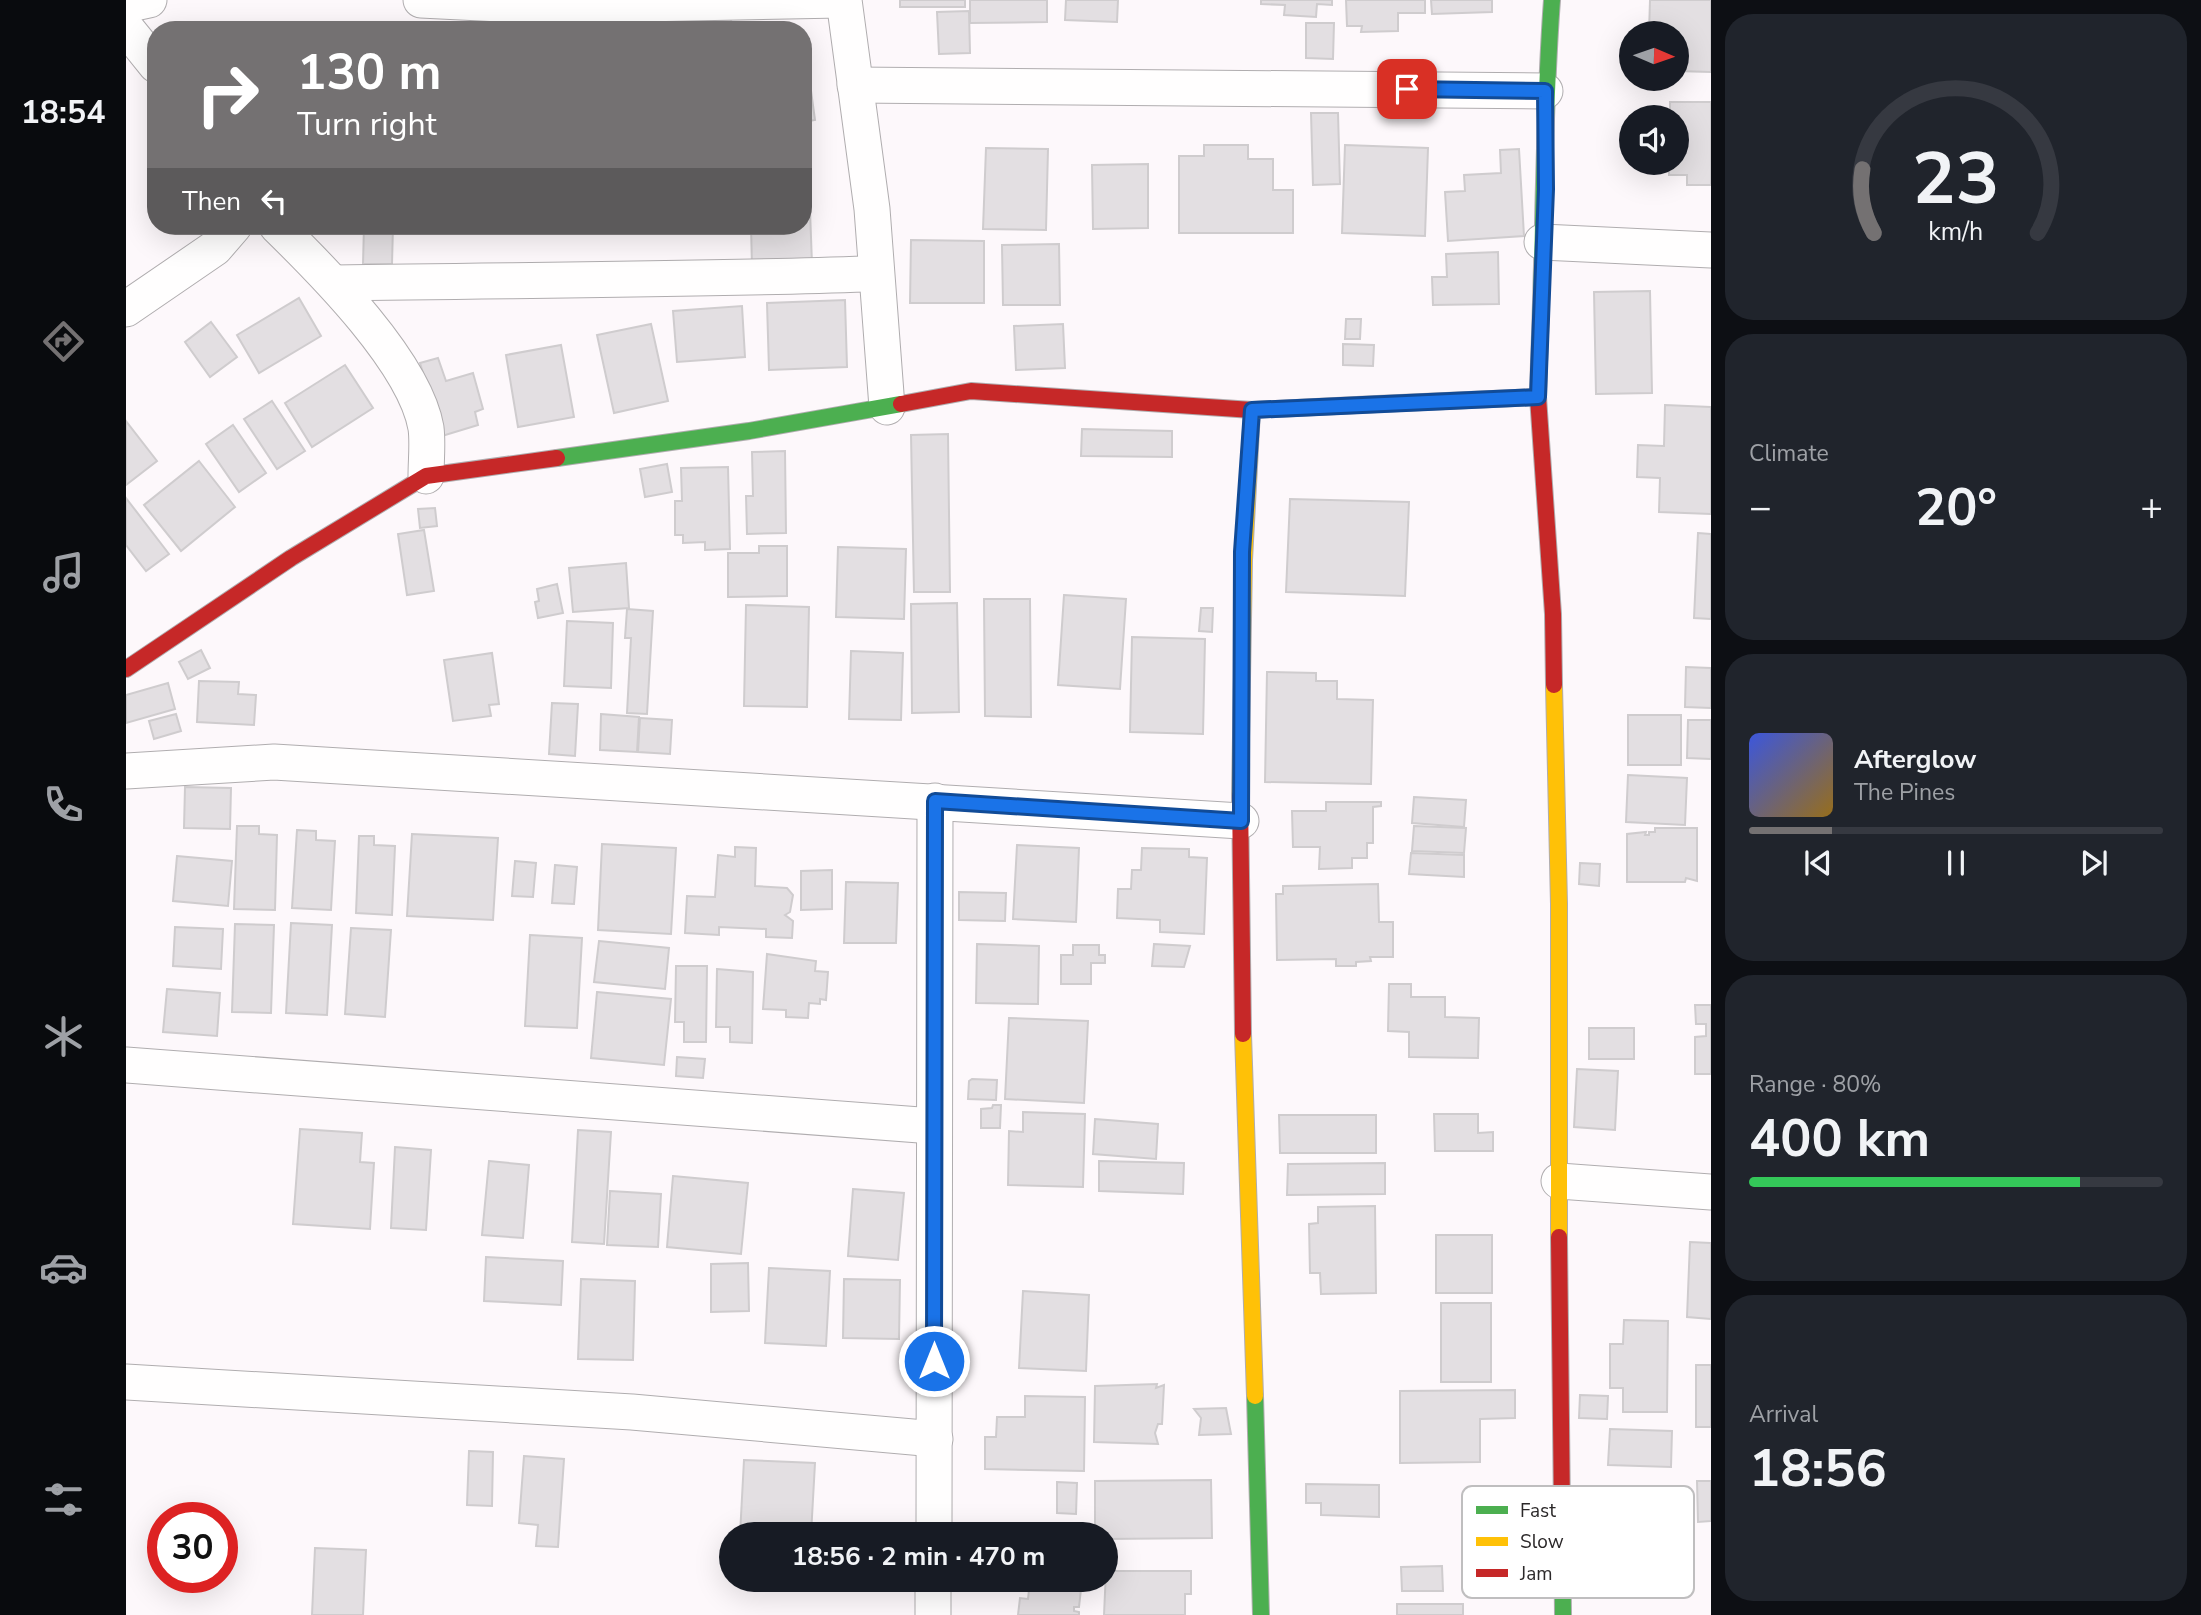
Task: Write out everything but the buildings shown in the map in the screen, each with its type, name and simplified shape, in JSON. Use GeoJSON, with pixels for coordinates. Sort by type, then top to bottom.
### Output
{"type":"FeatureCollection","features":[{"type":"Feature","properties":{"kind":"street"},"geometry":{"type":"LineString","coordinates":[[126,5],[149,0]]}},
{"type":"Feature","properties":{"kind":"street"},"geometry":{"type":"LineString","coordinates":[[421,0],[542,6],[842,0],[872,209],[887,407]]}},
{"type":"Feature","properties":{"kind":"street"},"geometry":{"type":"LineString","coordinates":[[1552,0],[1545,91],[1546,189],[1538,397],[1553,614],[1559,917],[1562,1486]]}},
{"type":"Feature","properties":{"kind":"street"},"geometry":{"type":"LineString","coordinates":[[126,28],[147,54]]}},
{"type":"Feature","properties":{"kind":"street"},"geometry":{"type":"LineString","coordinates":[[855,85],[1545,91]]}},
{"type":"Feature","properties":{"kind":"street"},"geometry":{"type":"LineString","coordinates":[[126,309],[215,248],[226,235]]}},
{"type":"Feature","properties":{"kind":"street"},"geometry":{"type":"LineString","coordinates":[[286,235],[335,283],[408,379],[426,427],[426,476]]}},
{"type":"Feature","properties":{"kind":"street"},"geometry":{"type":"LineString","coordinates":[[1542,242],[1711,250]]}},
{"type":"Feature","properties":{"kind":"street"},"geometry":{"type":"LineString","coordinates":[[335,283],[706,279],[867,274]]}},
{"type":"Feature","properties":{"kind":"street"},"geometry":{"type":"LineString","coordinates":[[126,670],[291,558],[426,476],[749,431],[971,391],[1252,410],[1538,397]]}},
{"type":"Feature","properties":{"kind":"street"},"geometry":{"type":"LineString","coordinates":[[1252,410],[1242,552],[1241,821],[1244,1039],[1261,1615]]}},
{"type":"Feature","properties":{"kind":"street"},"geometry":{"type":"LineString","coordinates":[[126,771],[274,762],[1241,821]]}},
{"type":"Feature","properties":{"kind":"street"},"geometry":{"type":"LineString","coordinates":[[934,1522],[935,801]]}},
{"type":"Feature","properties":{"kind":"street"},"geometry":{"type":"LineString","coordinates":[[126,1065],[933,1126]]}},
{"type":"Feature","properties":{"kind":"street"},"geometry":{"type":"LineString","coordinates":[[1559,1181],[1711,1192]]}},
{"type":"Feature","properties":{"kind":"street"},"geometry":{"type":"LineString","coordinates":[[126,1382],[632,1412],[935,1439]]}},
{"type":"Feature","properties":{"kind":"street"},"geometry":{"type":"LineString","coordinates":[[933,1592],[933,1615]]}},
{"type":"Feature","properties":{"kind":"traffic: fast"},"geometry":{"type":"LineString","coordinates":[[1539,362],[1545,135],[1552,0]]}},
{"type":"Feature","properties":{"kind":"traffic: fast"},"geometry":{"type":"LineString","coordinates":[[557,458],[749,431],[901,404]]}},
{"type":"Feature","properties":{"kind":"traffic: fast"},"geometry":{"type":"LineString","coordinates":[[1255,1396],[1261,1615]]}},
{"type":"Feature","properties":{"kind":"traffic: fast"},"geometry":{"type":"LineString","coordinates":[[1563,1598],[1563,1615]]}},
{"type":"Feature","properties":{"kind":"traffic: slow"},"geometry":{"type":"LineString","coordinates":[[1377,404],[1538,397]]}},
{"type":"Feature","properties":{"kind":"traffic: slow"},"geometry":{"type":"LineString","coordinates":[[1240,796],[1244,560],[1252,410]]}},
{"type":"Feature","properties":{"kind":"traffic: slow"},"geometry":{"type":"LineString","coordinates":[[1554,685],[1559,904],[1559,1237]]}},
{"type":"Feature","properties":{"kind":"traffic: slow"},"geometry":{"type":"LineString","coordinates":[[1243,1034],[1255,1396]]}},
{"type":"Feature","properties":{"kind":"traffic: jam"},"geometry":{"type":"LineString","coordinates":[[1539,362],[1538,397],[1553,614],[1554,685]]}},
{"type":"Feature","properties":{"kind":"traffic: jam"},"geometry":{"type":"LineString","coordinates":[[901,404],[971,391],[1252,410],[1377,404]]}},
{"type":"Feature","properties":{"kind":"traffic: jam"},"geometry":{"type":"LineString","coordinates":[[126,669],[291,558],[426,476],[557,458]]}},
{"type":"Feature","properties":{"kind":"traffic: jam"},"geometry":{"type":"LineString","coordinates":[[1240,796],[1243,1034]]}},
{"type":"Feature","properties":{"kind":"traffic: jam"},"geometry":{"type":"LineString","coordinates":[[1559,1237],[1562,1486]]}},
{"type":"Feature","properties":{"kind":"route"},"geometry":{"type":"LineString","coordinates":[[934,1361],[935,801],[1241,821],[1242,552],[1252,410],[1538,397],[1546,189],[1545,91],[1407,89]]}}]}
